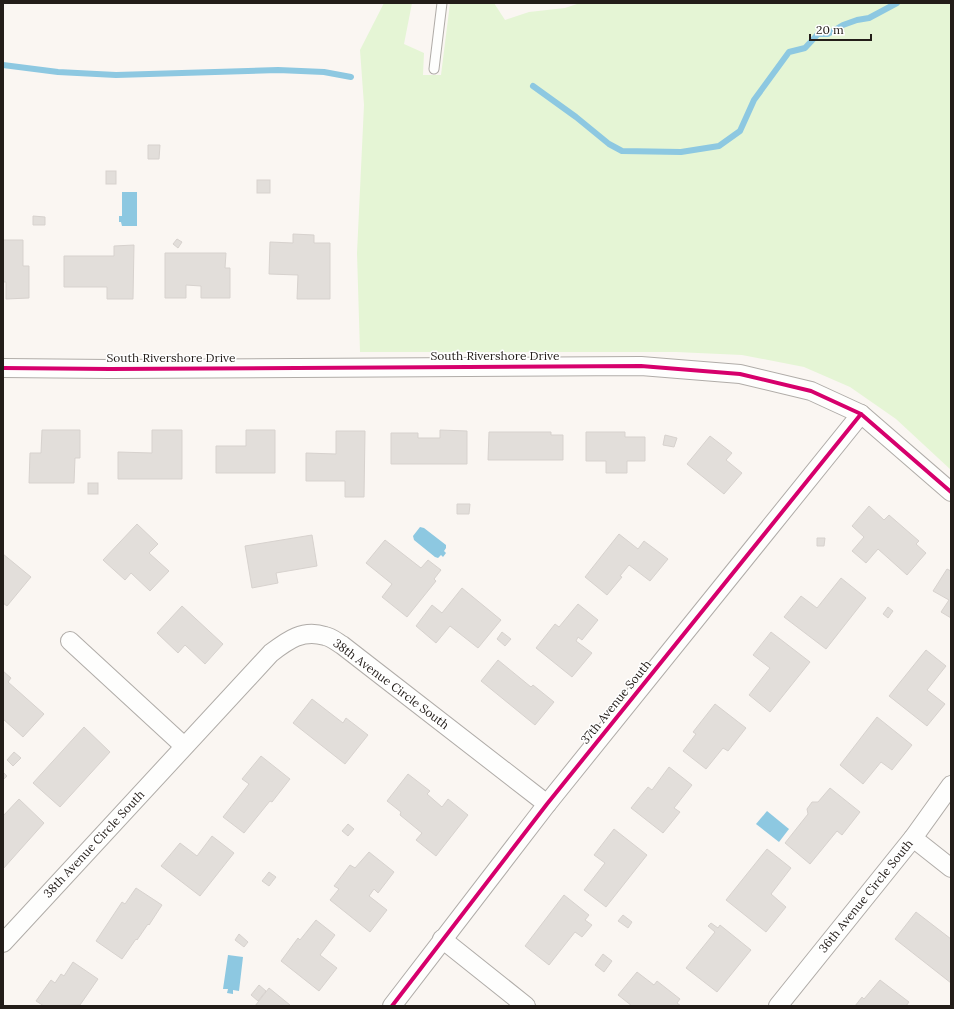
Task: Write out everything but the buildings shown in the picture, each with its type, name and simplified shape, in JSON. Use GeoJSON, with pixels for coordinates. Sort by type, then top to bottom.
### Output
{"type":"FeatureCollection","features":[{"type":"Feature","properties":{"kind":"street","name":"South Rivershore Drive"},"geometry":{"type":"LineString","coordinates":[[3,368],[110,369],[641,366],[740,374],[811,391],[861,414],[951,492]]}},
{"type":"Feature","properties":{"kind":"street","name":"37th Avenue South"},"geometry":{"type":"LineString","coordinates":[[392,1006],[547,804],[861,414]]}},
{"type":"Feature","properties":{"kind":"street","name":"38th Avenue Circle South"},"geometry":{"type":"LineString","coordinates":[[3,943],[271,653],[289,639],[306,634],[326,636],[342,645],[547,804]]}},
{"type":"Feature","properties":{"kind":"street"},"geometry":{"type":"LineString","coordinates":[[70,641],[184,746]]}},
{"type":"Feature","properties":{"kind":"street","name":"36th Avenue Circle South"},"geometry":{"type":"LineString","coordinates":[[778,1006],[914,838],[951,785]]}},
{"type":"Feature","properties":{"kind":"street"},"geometry":{"type":"LineString","coordinates":[[914,838],[951,868]]}},
{"type":"Feature","properties":{"kind":"street"},"geometry":{"type":"LineString","coordinates":[[442,939],[526,1006]]}},
{"type":"Feature","properties":{"kind":"lane"},"geometry":{"type":"LineString","coordinates":[[434,69],[442,3]]}},
{"type":"Feature","properties":{"kind":"green space"},"geometry":{"type":"Polygon","coordinates":[[[384,3],[412,3],[404,44],[424,53],[423,75],[441,75],[450,3],[494,3],[505,20],[529,12],[565,8],[580,3],[951,3],[951,470],[896,419],[850,387],[804,367],[742,355],[676,352],[360,352],[357,253],[364,105],[360,50],[384,3]]]}},
{"type":"Feature","properties":{"kind":"water"},"geometry":{"type":"Polygon","coordinates":[[[122,192],[137,192],[137,226],[122,226],[121,222],[119,222],[119,216],[122,216],[122,192]]]}},
{"type":"Feature","properties":{"kind":"water"},"geometry":{"type":"Polygon","coordinates":[[[420,527],[424,528],[446,545],[444,551],[446,553],[443,557],[441,555],[438,558],[435,557],[414,540],[413,536],[420,527]]]}},
{"type":"Feature","properties":{"kind":"water"},"geometry":{"type":"Polygon","coordinates":[[[767,811],[789,829],[779,842],[756,824],[767,811]]]}},
{"type":"Feature","properties":{"kind":"water"},"geometry":{"type":"Polygon","coordinates":[[[228,955],[243,957],[239,991],[233,990],[233,994],[227,993],[228,989],[223,989],[228,955]]]}},
{"type":"Feature","properties":{"kind":"waterway"},"geometry":{"type":"LineString","coordinates":[[533,86],[576,117],[609,144],[622,151],[681,152],[719,146],[740,131],[754,100],[789,52],[805,48],[818,34],[828,34],[843,25],[869,18],[897,3]]}},
{"type":"Feature","properties":{"kind":"waterway"},"geometry":{"type":"LineString","coordinates":[[3,65],[58,72],[116,75],[278,70],[324,72],[351,77]]}},
{"type":"Feature","properties":{"kind":"cycle path"},"geometry":{"type":"LineString","coordinates":[[3,368],[110,369],[641,366],[740,374],[811,391],[861,414],[951,492]]}},
{"type":"Feature","properties":{"kind":"cycle path"},"geometry":{"type":"LineString","coordinates":[[392,1006],[547,804],[861,414]]}}]}
